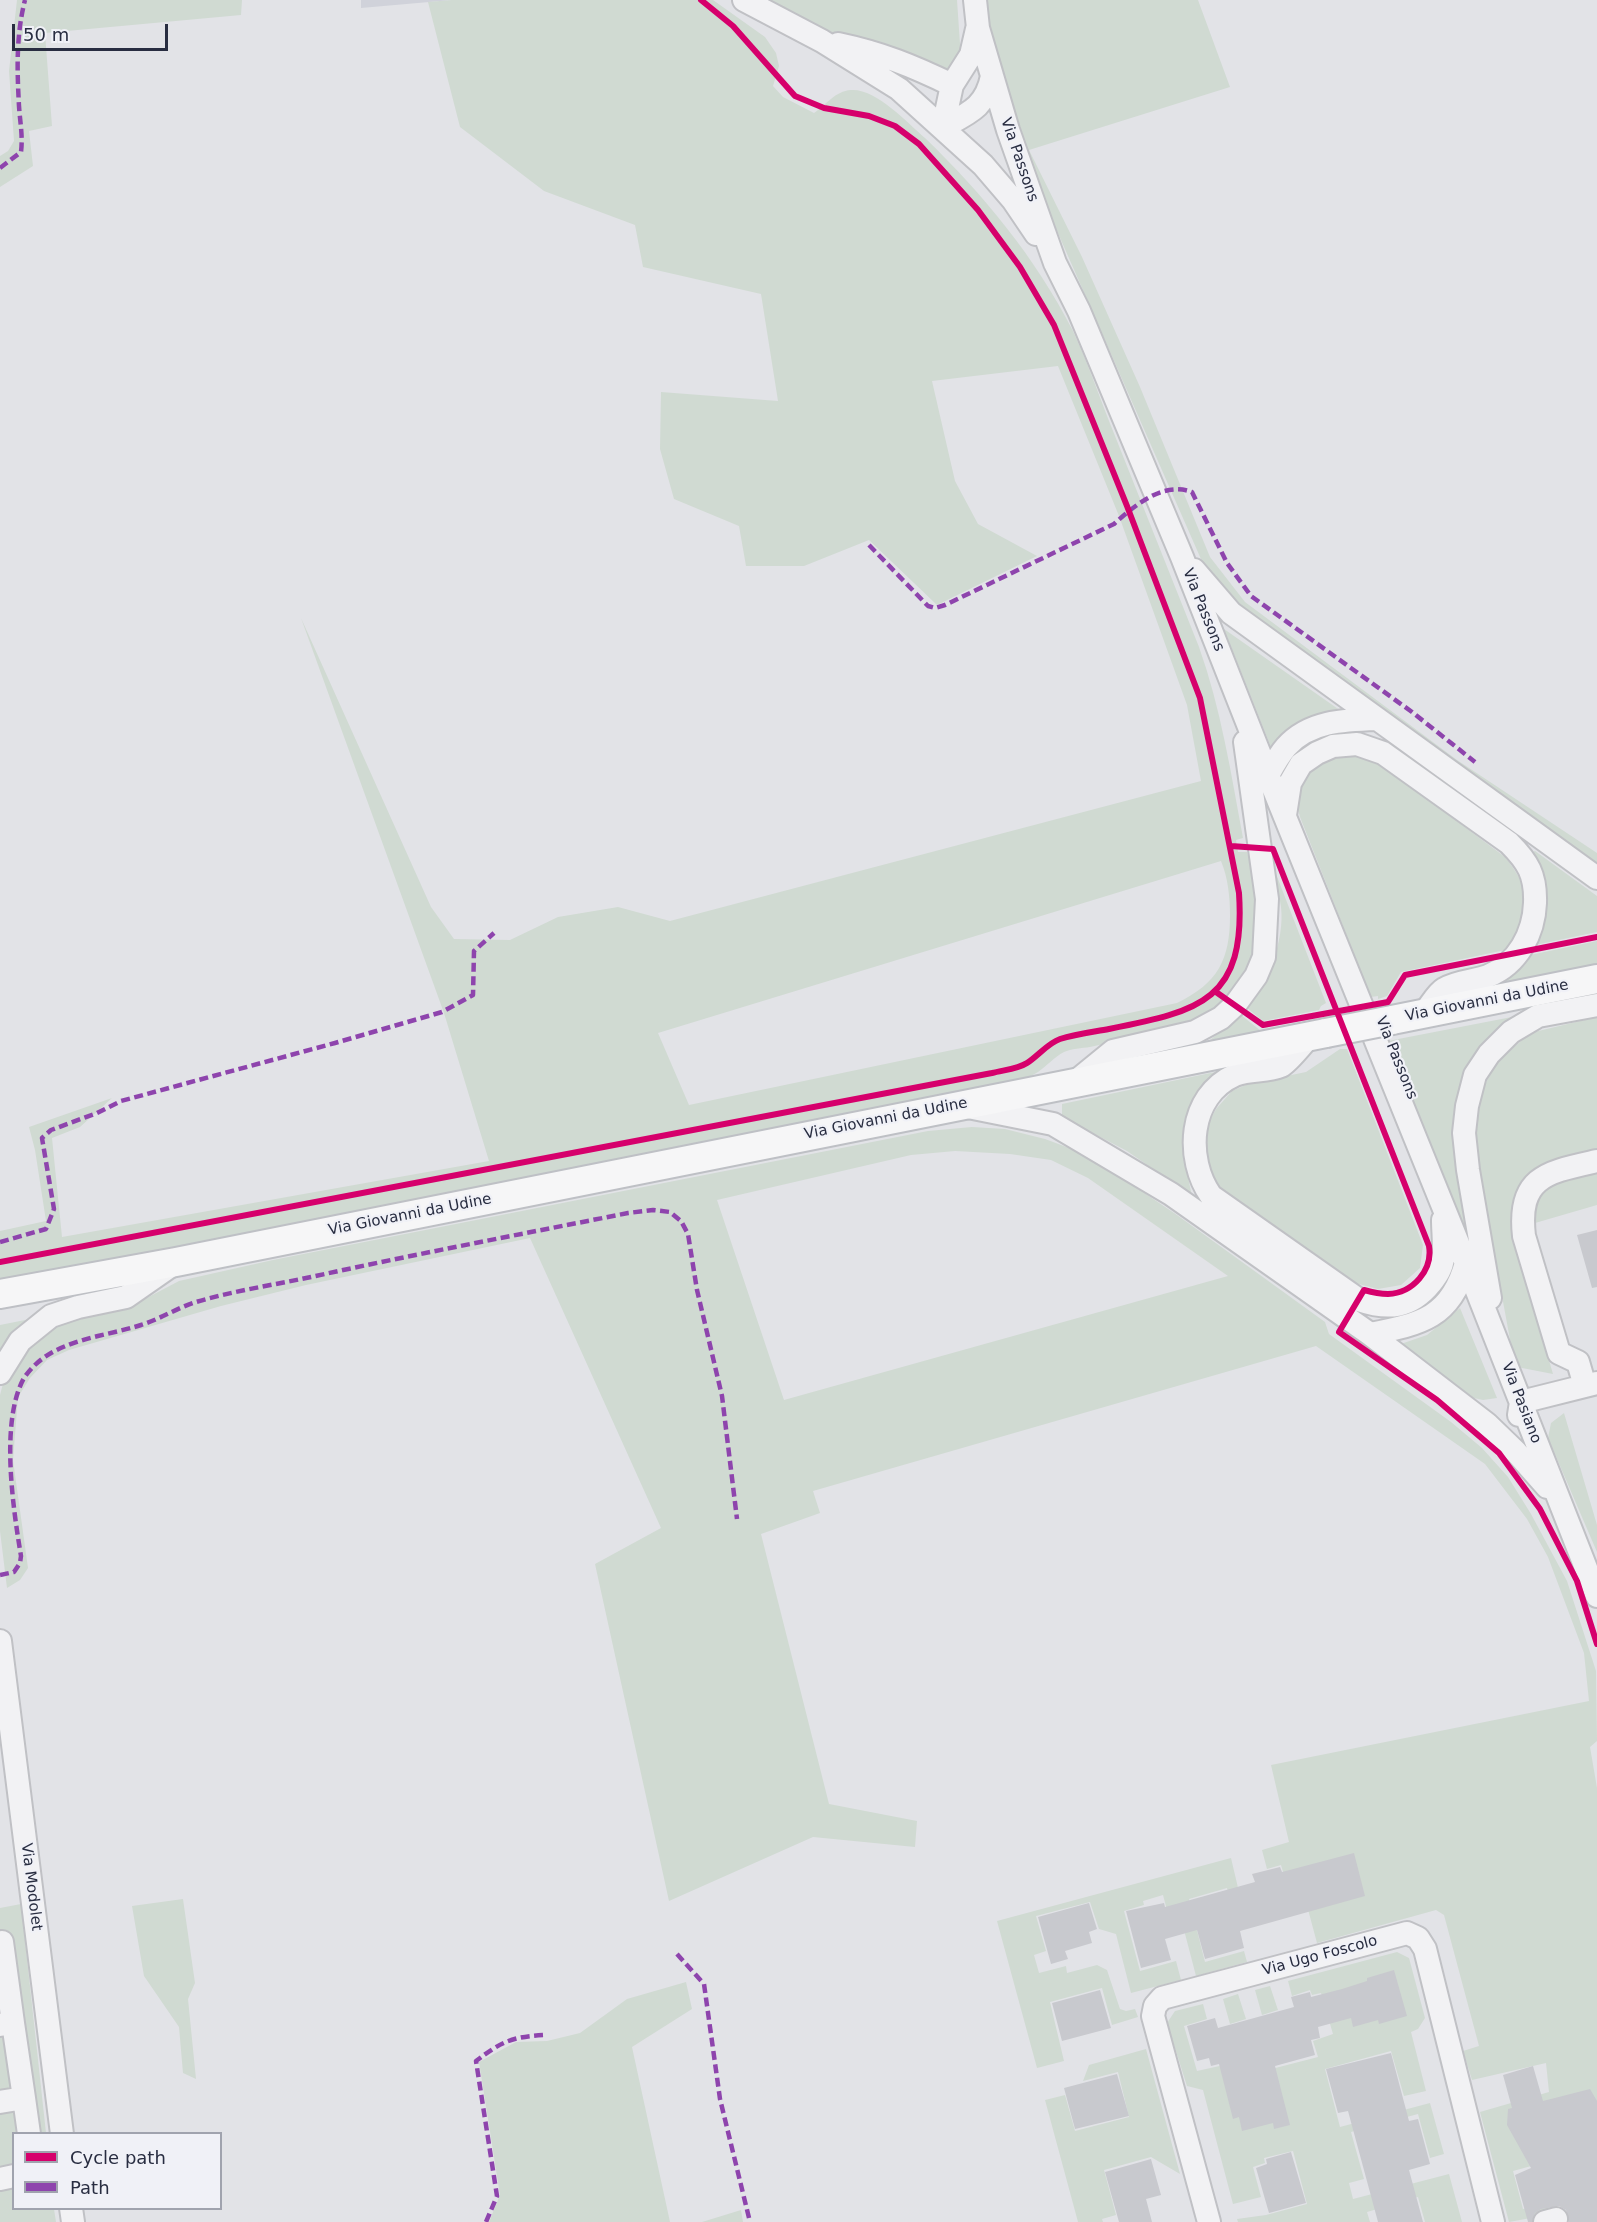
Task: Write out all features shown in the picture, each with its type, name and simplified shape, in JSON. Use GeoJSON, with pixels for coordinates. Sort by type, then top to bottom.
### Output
{"type":"FeatureCollection","features":[{"type":"Feature","properties":{"kind":"main road","name":"Via Giovanni da Udine"},"geometry":{"type":"LineString","coordinates":[[0,1294],[176,1262],[1597,979]]}},
{"type":"Feature","properties":{"kind":"street"},"geometry":{"type":"LineString","coordinates":[[744,0],[822,41],[899,89],[982,165],[1013,200],[1055,263]]}},
{"type":"Feature","properties":{"kind":"street","name":"Via Passons"},"geometry":{"type":"LineString","coordinates":[[975,0],[978,27],[1008,130],[1055,263],[1079,311],[1182,557],[1443,1210]]}},
{"type":"Feature","properties":{"kind":"street","name":"Via Passons"},"geometry":{"type":"LineString","coordinates":[[943,127],[952,85],[971,55],[978,27]]}},
{"type":"Feature","properties":{"kind":"street"},"geometry":{"type":"LineString","coordinates":[[822,41],[868,51],[910,64],[952,85]]}},
{"type":"Feature","properties":{"kind":"street"},"geometry":{"type":"LineString","coordinates":[[943,127],[973,111],[989,93],[992,76]]}},
{"type":"Feature","properties":{"kind":"street"},"geometry":{"type":"LineString","coordinates":[[1182,557],[1231,613],[1597,878]]}},
{"type":"Feature","properties":{"kind":"street"},"geometry":{"type":"LineString","coordinates":[[1075,1082],[1113,1051],[1195,1032],[1221,1018],[1241,998],[1256,976],[1264,957],[1267,899],[1240,702]]}},
{"type":"Feature","properties":{"kind":"street"},"geometry":{"type":"LineString","coordinates":[[1268,775],[1285,748],[1300,734],[1317,726],[1334,722],[1377,719]]}},
{"type":"Feature","properties":{"kind":"street"},"geometry":{"type":"LineString","coordinates":[[1285,815],[1290,783],[1301,764],[1333,746],[1357,744],[1383,753],[1509,843],[1521,855],[1532,872],[1535,911],[1525,943],[1519,953],[1490,976],[1444,989],[1424,1013]]}},
{"type":"Feature","properties":{"kind":"street"},"geometry":{"type":"LineString","coordinates":[[1498,1344],[1468,1170],[1464,1133],[1467,1106],[1476,1075],[1489,1054],[1511,1032],[1538,1016],[1597,1005]]}},
{"type":"Feature","properties":{"kind":"street"},"geometry":{"type":"LineString","coordinates":[[1318,1034],[1282,1065],[1235,1075],[1216,1088],[1204,1103],[1197,1122],[1194,1147],[1201,1182],[1211,1196],[1359,1300],[1383,1306],[1401,1304],[1417,1298],[1439,1271],[1443,1257],[1443,1210]]}},
{"type":"Feature","properties":{"kind":"street"},"geometry":{"type":"LineString","coordinates":[[957,1105],[1053,1124],[1171,1194],[1370,1334],[1487,1424],[1516,1452],[1560,1502]]}},
{"type":"Feature","properties":{"kind":"street"},"geometry":{"type":"LineString","coordinates":[[1487,1424],[1500,1427],[1513,1424],[1519,1416],[1521,1402],[1591,1385],[1578,1362],[1559,1353],[1524,1236],[1522,1219],[1523,1201],[1531,1187],[1553,1172],[1597,1161]]}},
{"type":"Feature","properties":{"kind":"street","name":"Via Pasiano"},"geometry":{"type":"LineString","coordinates":[[1443,1210],[1597,1596]]}},
{"type":"Feature","properties":{"kind":"street"},"geometry":{"type":"LineString","coordinates":[[0,1373],[20,1341],[51,1316],[78,1307],[126,1297],[176,1262]]}},
{"type":"Feature","properties":{"kind":"street"},"geometry":{"type":"LineString","coordinates":[[1370,1334],[1404,1327],[1426,1319],[1439,1310],[1460,1285],[1466,1263]]}},
{"type":"Feature","properties":{"kind":"street","name":"Via Modolet"},"geometry":{"type":"LineString","coordinates":[[0,1641],[62,2132]]}},
{"type":"Feature","properties":{"kind":"street","name":"Via Ugo Foscolo"},"geometry":{"type":"LineString","coordinates":[[1209,2222],[1153,2016],[1155,2006],[1162,1998],[1407,1933],[1418,1938],[1425,1949],[1493,2222]]}},
{"type":"Feature","properties":{"kind":"street"},"geometry":{"type":"LineString","coordinates":[[0,1943],[2,1942],[7,2024],[24,2098],[29,2132]]}},
{"type":"Feature","properties":{"kind":"street"},"geometry":{"type":"LineString","coordinates":[[0,2102],[24,2098]]}},
{"type":"Feature","properties":{"kind":"shaded area"},"geometry":{"type":"Polygon","coordinates":[[[17,0],[242,0],[241,15],[45,33],[52,126],[29,131],[33,166],[0,187],[0,156],[8,151],[14,141],[9,71],[17,0]]]}},
{"type":"Feature","properties":{"kind":"shaded area"},"geometry":{"type":"Polygon","coordinates":[[[361,0],[452,0],[361,8],[361,0]]]}},
{"type":"Feature","properties":{"kind":"shaded area"},"geometry":{"type":"Polygon","coordinates":[[[452,0],[713,0],[765,37],[776,53],[779,66],[773,86],[783,97],[814,113],[845,91],[870,94],[900,115],[925,138],[988,204],[1042,278],[1073,331],[1207,670],[1230,765],[1243,838],[1236,840],[1238,852],[1247,852],[1254,881],[1257,909],[1255,937],[1249,962],[1237,985],[1220,1005],[1197,1020],[1167,1031],[1067,1051],[1057,1056],[1038,1072],[1018,1082],[0,1284],[0,1231],[46,1221],[35,1150],[29,1127],[112,1098],[80,1127],[52,1138],[62,1237],[489,1161],[444,1013],[301,618],[431,907],[454,939],[510,940],[558,917],[618,907],[670,921],[1201,781],[1187,705],[1119,516],[1058,366],[932,381],[955,481],[978,524],[1037,556],[937,605],[869,540],[804,566],[746,566],[739,526],[674,499],[660,449],[661,392],[778,401],[761,294],[643,267],[635,225],[544,191],[460,127],[428,2],[452,0]],[[1221,861],[658,1033],[689,1105],[1177,1003],[1203,987],[1219,968],[1224,957],[1229,931],[1230,901],[1221,861]]]}},
{"type":"Feature","properties":{"kind":"shaded area"},"geometry":{"type":"Polygon","coordinates":[[[765,0],[957,0],[960,44],[965,47],[949,68],[932,70],[871,40],[831,32],[765,0]]]}},
{"type":"Feature","properties":{"kind":"shaded area"},"geometry":{"type":"Polygon","coordinates":[[[985,0],[1198,0],[1230,87],[1029,150],[1082,257],[1140,387],[1210,557],[1245,602],[1457,760],[1597,853],[1597,871],[1237,608],[1204,566],[1036,183],[990,37],[985,0]]]}},
{"type":"Feature","properties":{"kind":"shaded area"},"geometry":{"type":"Polygon","coordinates":[[[1224,629],[1341,711],[1272,750],[1224,629]]]}},
{"type":"Feature","properties":{"kind":"shaded area"},"geometry":{"type":"Polygon","coordinates":[[[1341,756],[1361,756],[1379,763],[1505,857],[1521,882],[1526,902],[1525,912],[1510,949],[1401,972],[1387,996],[1378,999],[1378,996],[1371,997],[1300,817],[1297,803],[1299,790],[1307,776],[1319,766],[1341,756]]]}},
{"type":"Feature","properties":{"kind":"shaded area"},"geometry":{"type":"Polygon","coordinates":[[[1535,851],[1597,896],[1597,932],[1535,945],[1544,909],[1542,889],[1530,853],[1535,851]]]}},
{"type":"Feature","properties":{"kind":"shaded area"},"geometry":{"type":"Polygon","coordinates":[[[1271,861],[1326,1003],[1319,1010],[1263,1021],[1247,1008],[1268,974],[1280,934],[1281,907],[1271,861]]]}},
{"type":"Feature","properties":{"kind":"shaded area"},"geometry":{"type":"Polygon","coordinates":[[[1597,941],[1597,967],[1509,984],[1501,983],[1525,965],[1530,955],[1597,941]]]}},
{"type":"Feature","properties":{"kind":"shaded area"},"geometry":{"type":"Polygon","coordinates":[[[1241,1015],[1261,1031],[1210,1040],[1241,1015]]]}},
{"type":"Feature","properties":{"kind":"shaded area"},"geometry":{"type":"Polygon","coordinates":[[[1517,1016],[1464,1079],[1452,1125],[1472,1253],[1388,1041],[1517,1016]]]}},
{"type":"Feature","properties":{"kind":"shaded area"},"geometry":{"type":"Polygon","coordinates":[[[1597,1017],[1597,1205],[1511,1230],[1553,1374],[1517,1367],[1476,1155],[1476,1101],[1497,1062],[1530,1033],[1597,1017]]]}},
{"type":"Feature","properties":{"kind":"shaded area"},"geometry":{"type":"Polygon","coordinates":[[[1340,1049],[1347,1049],[1423,1245],[1420,1268],[1401,1285],[1378,1289],[1351,1282],[1227,1196],[1209,1176],[1206,1155],[1207,1126],[1216,1109],[1232,1091],[1248,1084],[1306,1072],[1340,1049]]]}},
{"type":"Feature","properties":{"kind":"shaded area"},"geometry":{"type":"Polygon","coordinates":[[[1220,1071],[1196,1100],[1186,1124],[1184,1148],[1192,1196],[1127,1151],[1062,1117],[1062,1104],[1220,1071]]]}},
{"type":"Feature","properties":{"kind":"shaded area"},"geometry":{"type":"Polygon","coordinates":[[[972,1127],[1005,1129],[1045,1139],[1088,1155],[1177,1215],[1325,1322],[1329,1334],[1451,1422],[1482,1448],[1508,1477],[1531,1514],[1567,1581],[1596,1671],[1597,1741],[1590,1747],[1597,1788],[1597,2148],[1513,2171],[1523,2209],[1560,2199],[1536,2217],[1509,2222],[1480,2112],[1549,2092],[1546,2063],[1472,2080],[1463,2051],[1479,2046],[1444,1915],[1436,1910],[1317,1943],[1306,1902],[1284,1875],[1281,1865],[1267,1869],[1262,1850],[1289,1842],[1271,1765],[1589,1701],[1584,1653],[1548,1557],[1527,1519],[1485,1464],[1316,1346],[813,1491],[820,1513],[761,1534],[829,1804],[917,1821],[915,1847],[813,1837],[669,1901],[595,1564],[661,1528],[530,1238],[306,1285],[221,1306],[69,1350],[47,1360],[30,1378],[18,1397],[13,1460],[28,1568],[20,1580],[7,1588],[0,1531],[0,1395],[5,1376],[21,1351],[64,1320],[141,1301],[179,1281],[273,1260],[928,1131],[972,1127]],[[955,1151],[911,1155],[717,1200],[784,1400],[1228,1276],[1088,1178],[1051,1160],[1010,1154],[955,1151]]]}},
{"type":"Feature","properties":{"kind":"shaded area"},"geometry":{"type":"Polygon","coordinates":[[[1460,1308],[1497,1398],[1483,1400],[1465,1396],[1398,1345],[1427,1335],[1460,1308]]]}},
{"type":"Feature","properties":{"kind":"shaded area"},"geometry":{"type":"Polygon","coordinates":[[[30,1319],[0,1360],[0,1325],[30,1319]]]}},
{"type":"Feature","properties":{"kind":"shaded area"},"geometry":{"type":"Polygon","coordinates":[[[1564,1413],[1597,1525],[1597,1552],[1548,1438],[1551,1423],[1564,1413]]]}},
{"type":"Feature","properties":{"kind":"shaded area"},"geometry":{"type":"Polygon","coordinates":[[[1231,1858],[1243,1909],[1234,1912],[1227,1888],[1189,1899],[1205,1962],[1244,1951],[1247,1962],[1196,1976],[1183,1926],[1171,1925],[1163,1895],[1143,1901],[1144,1905],[1124,1911],[1140,1971],[1176,1961],[1181,1980],[1131,1993],[1116,1934],[1099,1929],[1090,1902],[1036,1916],[1046,1951],[1034,1955],[1039,1973],[1066,1966],[1067,1973],[1097,1965],[1107,1970],[1120,2009],[1126,2011],[1135,2009],[1138,2017],[1112,2025],[1102,1988],[1050,2002],[1064,2061],[1037,2068],[997,1921],[1231,1858]]]}},
{"type":"Feature","properties":{"kind":"shaded area"},"geometry":{"type":"Polygon","coordinates":[[[183,1899],[195,1983],[188,1999],[196,2079],[183,2073],[179,2027],[144,1976],[132,1906],[183,1899]]]}},
{"type":"Feature","properties":{"kind":"shaded area"},"geometry":{"type":"Polygon","coordinates":[[[21,1904],[46,2132],[12,2132],[12,2210],[54,2210],[56,2222],[0,2222],[0,1908],[21,1904]]]}},
{"type":"Feature","properties":{"kind":"shaded area"},"geometry":{"type":"Polygon","coordinates":[[[1397,1952],[1409,1958],[1425,2018],[1418,2029],[1411,2032],[1426,2091],[1404,2096],[1391,2051],[1325,2069],[1340,2127],[1430,2103],[1444,2154],[1430,2158],[1418,2114],[1351,2132],[1364,2179],[1349,2183],[1353,2199],[1449,2174],[1462,2222],[1425,2222],[1418,2197],[1367,2212],[1370,2222],[1238,2222],[1237,2219],[1266,2215],[1307,2204],[1293,2151],[1264,2158],[1265,2163],[1253,2167],[1261,2197],[1233,2204],[1203,2090],[1187,2086],[1167,2023],[1175,2011],[1203,2004],[1207,2019],[1184,2026],[1197,2071],[1224,2065],[1229,2080],[1318,2057],[1313,2041],[1333,2034],[1321,1993],[1312,1995],[1310,1990],[1292,1996],[1288,1981],[1397,1952]]]}},
{"type":"Feature","properties":{"kind":"shaded area"},"geometry":{"type":"Polygon","coordinates":[[[686,1982],[692,2009],[632,2047],[670,2222],[489,2222],[500,2195],[479,2062],[516,2042],[547,2041],[580,2033],[627,1999],[686,1982]]]}},
{"type":"Feature","properties":{"kind":"shaded area"},"geometry":{"type":"Polygon","coordinates":[[[1270,1986],[1278,2010],[1262,2015],[1255,1990],[1270,1986]]]}},
{"type":"Feature","properties":{"kind":"shaded area"},"geometry":{"type":"Polygon","coordinates":[[[1238,1994],[1246,2019],[1230,2024],[1223,1999],[1238,1994]]]}},
{"type":"Feature","properties":{"kind":"shaded area"},"geometry":{"type":"Polygon","coordinates":[[[1146,2049],[1180,2174],[1151,2157],[1104,2170],[1116,2215],[1102,2219],[1103,2222],[1078,2222],[1045,2100],[1065,2095],[1075,2131],[1129,2117],[1118,2072],[1083,2081],[1089,2065],[1146,2049]]]}},
{"type":"Feature","properties":{"kind":"shaded area"},"geometry":{"type":"Polygon","coordinates":[[[741,2210],[743,2222],[702,2222],[741,2210]]]}},
{"type":"Feature","properties":{"kind":"building"},"geometry":{"type":"Polygon","coordinates":[[[1597,1230],[1597,1287],[1592,1288],[1577,1235],[1597,1230]]]}},
{"type":"Feature","properties":{"kind":"building"},"geometry":{"type":"Polygon","coordinates":[[[1354,1853],[1365,1896],[1240,1931],[1244,1948],[1205,1959],[1197,1930],[1165,1939],[1171,1960],[1141,1968],[1126,1911],[1164,1903],[1165,1907],[1255,1882],[1252,1874],[1280,1867],[1282,1872],[1354,1853]]]}},
{"type":"Feature","properties":{"kind":"building"},"geometry":{"type":"Polygon","coordinates":[[[1089,1903],[1097,1929],[1089,1932],[1092,1943],[1065,1951],[1068,1959],[1051,1964],[1038,1917],[1089,1903]]]}},
{"type":"Feature","properties":{"kind":"building"},"geometry":{"type":"Polygon","coordinates":[[[1394,1970],[1407,2016],[1379,2024],[1378,2020],[1353,2027],[1351,2018],[1318,2027],[1320,2038],[1311,2040],[1315,2055],[1275,2066],[1290,2125],[1274,2129],[1273,2123],[1242,2131],[1239,2117],[1233,2119],[1219,2064],[1211,2066],[1209,2058],[1197,2061],[1187,2026],[1215,2018],[1218,2028],[1294,2007],[1291,1997],[1310,1992],[1311,1997],[1342,1989],[1394,1970]]]}},
{"type":"Feature","properties":{"kind":"building"},"geometry":{"type":"Polygon","coordinates":[[[1100,1990],[1111,2028],[1062,2041],[1052,2003],[1100,1990]]]}},
{"type":"Feature","properties":{"kind":"building"},"geometry":{"type":"Polygon","coordinates":[[[1391,2053],[1409,2121],[1418,2119],[1430,2164],[1409,2170],[1423,2222],[1378,2222],[1348,2111],[1338,2113],[1326,2069],[1391,2053]]]}},
{"type":"Feature","properties":{"kind":"building"},"geometry":{"type":"Polygon","coordinates":[[[1533,2066],[1543,2101],[1590,2089],[1597,2101],[1597,2222],[1569,2222],[1566,2210],[1559,2206],[1541,2209],[1535,2213],[1532,2222],[1528,2222],[1515,2175],[1531,2168],[1507,2125],[1508,2109],[1512,2108],[1503,2075],[1533,2066]]]}},
{"type":"Feature","properties":{"kind":"building"},"geometry":{"type":"Polygon","coordinates":[[[1117,2074],[1129,2116],[1075,2129],[1064,2088],[1117,2074]]]}},
{"type":"Feature","properties":{"kind":"building"},"geometry":{"type":"Polygon","coordinates":[[[1291,2152],[1306,2203],[1269,2213],[1256,2168],[1267,2164],[1266,2159],[1291,2152]]]}},
{"type":"Feature","properties":{"kind":"building"},"geometry":{"type":"Polygon","coordinates":[[[1151,2159],[1161,2195],[1146,2199],[1152,2222],[1119,2222],[1105,2172],[1151,2159]]]}},
{"type":"Feature","properties":{"kind":"marked path"},"geometry":{"type":"LineString","coordinates":[[0,168],[21,152],[18,53],[25,0]]}},
{"type":"Feature","properties":{"kind":"marked path"},"geometry":{"type":"LineString","coordinates":[[869,545],[928,606],[935,608],[1114,524],[1150,497],[1170,490],[1181,489],[1192,492],[1227,563],[1251,596],[1412,712],[1475,762]]}},
{"type":"Feature","properties":{"kind":"marked path"},"geometry":{"type":"LineString","coordinates":[[0,1242],[46,1229],[54,1209],[42,1138],[51,1130],[97,1113],[121,1101],[442,1012],[473,995],[474,951],[494,933]]}},
{"type":"Feature","properties":{"kind":"marked path"},"geometry":{"type":"LineString","coordinates":[[0,1575],[14,1572],[20,1563],[21,1556],[10,1465],[12,1417],[24,1378],[48,1355],[77,1342],[141,1325],[189,1304],[224,1295],[509,1236],[653,1210],[670,1212],[681,1221],[688,1234],[697,1290],[722,1396],[737,1519]]}},
{"type":"Feature","properties":{"kind":"marked path"},"geometry":{"type":"LineString","coordinates":[[677,1954],[704,1984],[720,2099],[750,2222]]}},
{"type":"Feature","properties":{"kind":"marked path"},"geometry":{"type":"LineString","coordinates":[[486,2222],[497,2196],[476,2061],[507,2042],[523,2037],[543,2035]]}},
{"type":"Feature","properties":{"kind":"cycle path"},"geometry":{"type":"LineString","coordinates":[[0,1262],[1019,1067],[1060,1039],[1141,1022],[1192,1006],[1211,994],[1225,978],[1235,957],[1239,929],[1239,893],[1200,698],[1127,506],[1054,325],[1020,267],[978,210],[919,144],[895,126],[869,116],[824,108],[795,96],[733,26],[701,0]]}},
{"type":"Feature","properties":{"kind":"cycle path"},"geometry":{"type":"LineString","coordinates":[[1231,846],[1273,849],[1429,1246],[1428,1263],[1413,1285],[1397,1293],[1388,1294],[1364,1290],[1339,1332],[1437,1400],[1499,1453],[1540,1509],[1577,1581],[1597,1644]]}},
{"type":"Feature","properties":{"kind":"cycle path"},"geometry":{"type":"LineString","coordinates":[[1216,992],[1263,1025],[1388,1002],[1405,975],[1597,937]]}}]}
